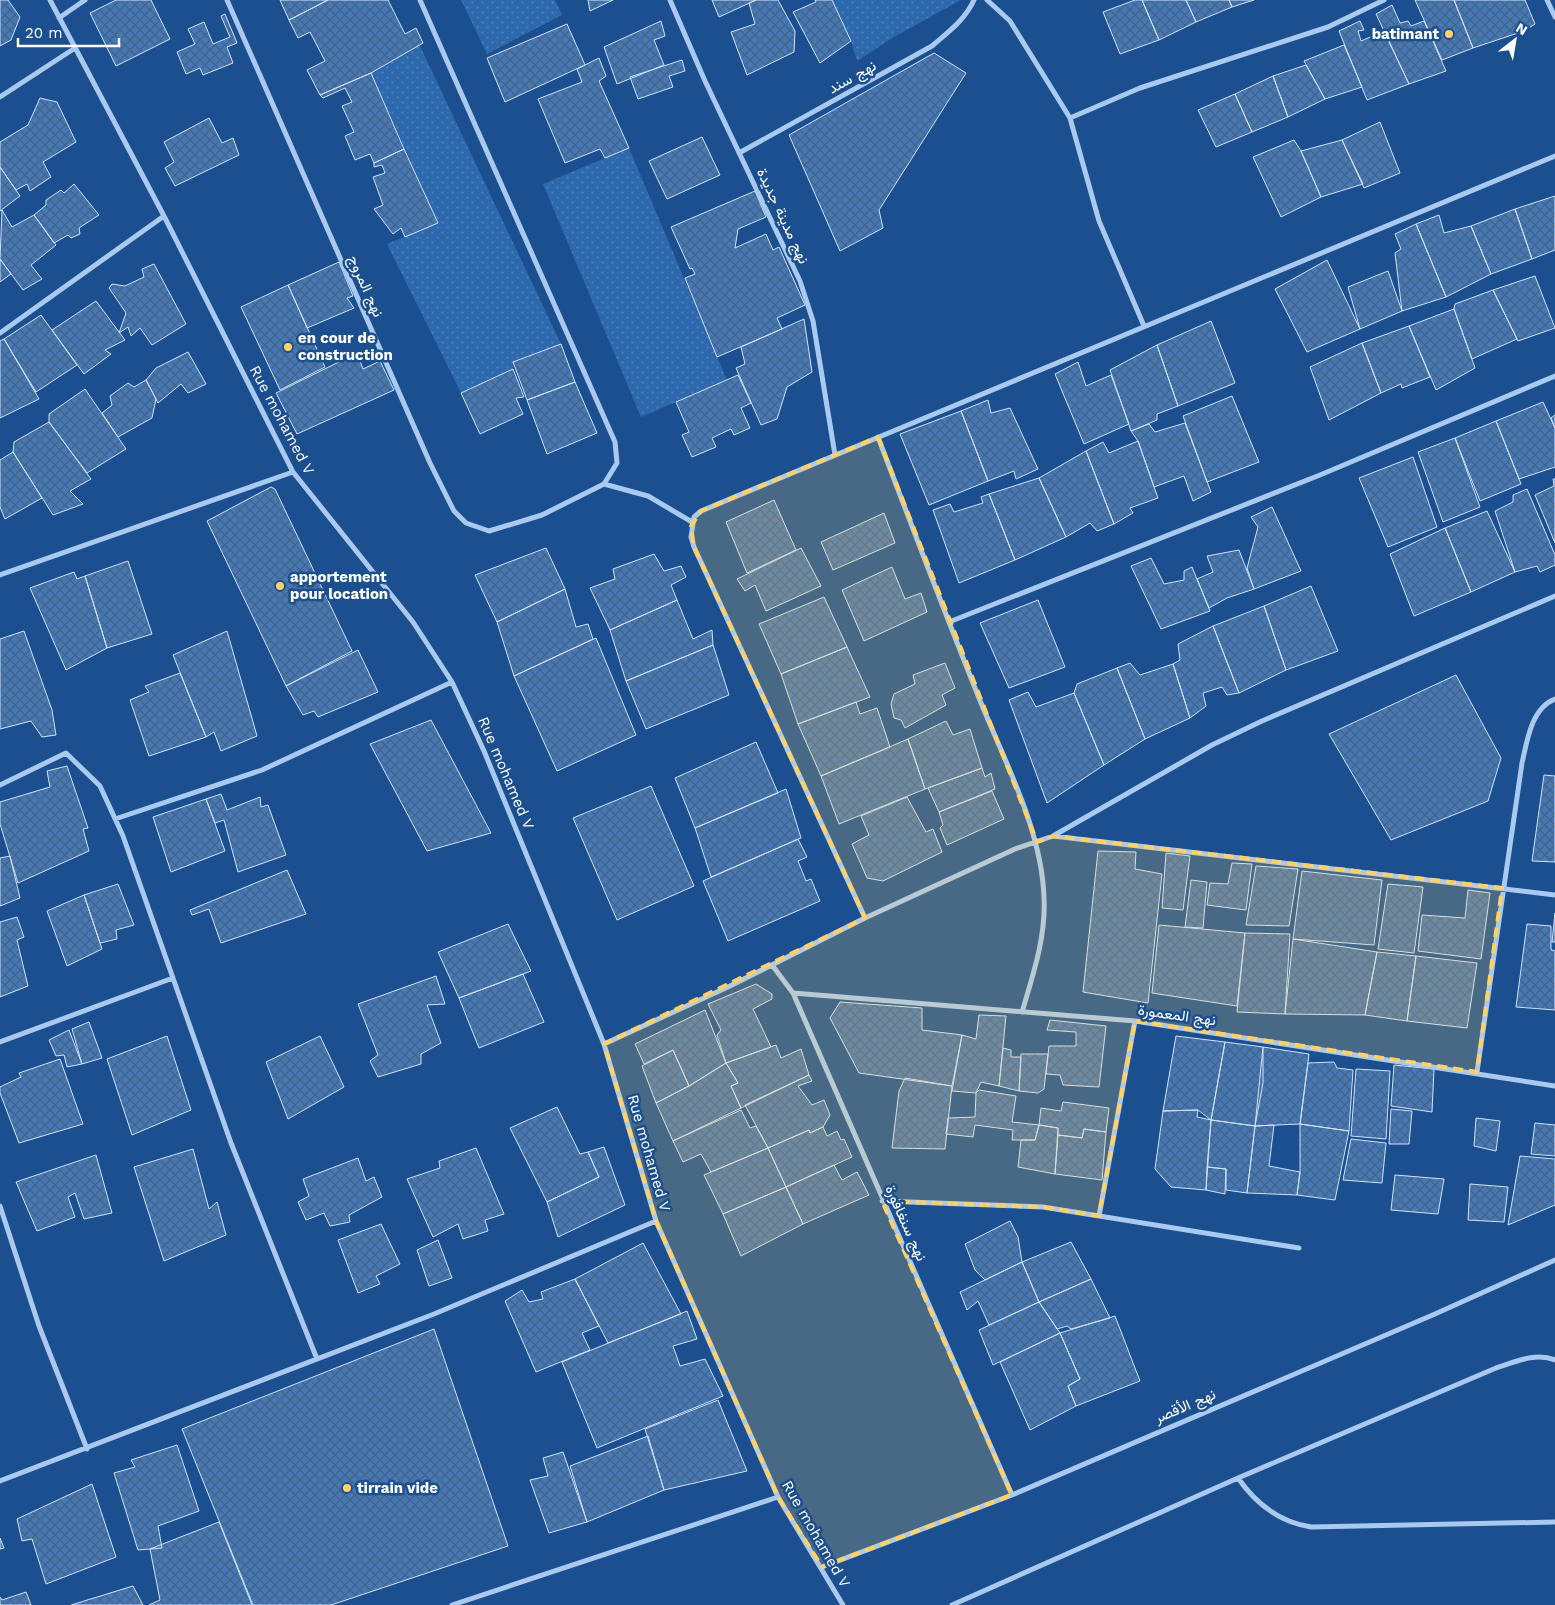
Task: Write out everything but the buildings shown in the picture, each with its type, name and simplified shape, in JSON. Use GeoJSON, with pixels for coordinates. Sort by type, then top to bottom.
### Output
{"type":"FeatureCollection","features":[{"type":"Feature","properties":{"kind":"street","name":"Rue mohamed V"},"geometry":{"type":"LineString","coordinates":[[50,0],[164,216],[293,472],[412,622],[452,682],[484,751],[604,1044],[656,1221],[778,1497],[822,1567],[843,1605]]}},
{"type":"Feature","properties":{"kind":"street"},"geometry":{"type":"LineString","coordinates":[[59,18],[85,0]]}},
{"type":"Feature","properties":{"kind":"street","name":"نهج المروج"},"geometry":{"type":"LineString","coordinates":[[227,0],[426,454],[454,511],[466,523],[489,531],[542,515],[604,484]]}},
{"type":"Feature","properties":{"kind":"street"},"geometry":{"type":"LineString","coordinates":[[420,0],[615,442],[617,463],[604,484],[648,496],[692,522]]}},
{"type":"Feature","properties":{"kind":"street","name":"نهج مدينة جديدة"},"geometry":{"type":"LineString","coordinates":[[670,0],[739,153],[800,281],[813,321],[834,455]]}},
{"type":"Feature","properties":{"kind":"street","name":"نهج سند"},"geometry":{"type":"LineString","coordinates":[[739,153],[932,46],[953,28],[969,10],[974,0]]}},
{"type":"Feature","properties":{"kind":"street"},"geometry":{"type":"LineString","coordinates":[[988,0],[1010,21],[1070,118],[1098,221],[1144,326]]}},
{"type":"Feature","properties":{"kind":"street"},"geometry":{"type":"LineString","coordinates":[[1070,118],[1140,88],[1328,27],[1384,0]]}},
{"type":"Feature","properties":{"kind":"street"},"geometry":{"type":"LineString","coordinates":[[1547,0],[1555,17]]}},
{"type":"Feature","properties":{"kind":"street"},"geometry":{"type":"LineString","coordinates":[[0,97],[75,48]]}},
{"type":"Feature","properties":{"kind":"street"},"geometry":{"type":"LineString","coordinates":[[865,918],[694,547],[691,537],[692,522],[701,511],[1555,156]]}},
{"type":"Feature","properties":{"kind":"street"},"geometry":{"type":"LineString","coordinates":[[0,333],[164,216]]}},
{"type":"Feature","properties":{"kind":"street"},"geometry":{"type":"LineString","coordinates":[[949,622],[1320,475],[1555,376]]}},
{"type":"Feature","properties":{"kind":"street"},"geometry":{"type":"LineString","coordinates":[[878,436],[949,622],[1037,842],[1043,882],[1044,920],[1035,966],[1022,1012]]}},
{"type":"Feature","properties":{"kind":"street"},"geometry":{"type":"LineString","coordinates":[[0,575],[293,472]]}},
{"type":"Feature","properties":{"kind":"street"},"geometry":{"type":"LineString","coordinates":[[604,1044],[772,965],[865,918],[1016,849],[1053,836],[1229,737],[1555,596]]}},
{"type":"Feature","properties":{"kind":"street"},"geometry":{"type":"LineString","coordinates":[[115,819],[262,770],[452,682]]}},
{"type":"Feature","properties":{"kind":"street"},"geometry":{"type":"LineString","coordinates":[[1477,1072],[1502,888],[1529,731],[1538,714],[1550,701],[1555,699]]}},
{"type":"Feature","properties":{"kind":"street"},"geometry":{"type":"LineString","coordinates":[[0,785],[66,753],[100,786],[115,819],[231,1143],[318,1359]]}},
{"type":"Feature","properties":{"kind":"street"},"geometry":{"type":"LineString","coordinates":[[1053,836],[1555,895]]}},
{"type":"Feature","properties":{"kind":"street","name":"نهج سنغافورة"},"geometry":{"type":"LineString","coordinates":[[772,965],[793,993],[882,1201],[1012,1495]]}},
{"type":"Feature","properties":{"kind":"street"},"geometry":{"type":"LineString","coordinates":[[0,1042],[173,978]]}},
{"type":"Feature","properties":{"kind":"street","name":"نهج المعمورة"},"geometry":{"type":"LineString","coordinates":[[793,993],[1135,1022],[1477,1072],[1555,1086]]}},
{"type":"Feature","properties":{"kind":"street"},"geometry":{"type":"LineString","coordinates":[[1099,1216],[1135,1022]]}},
{"type":"Feature","properties":{"kind":"street"},"geometry":{"type":"LineString","coordinates":[[882,1201],[1043,1207],[1299,1248]]}},
{"type":"Feature","properties":{"kind":"street"},"geometry":{"type":"LineString","coordinates":[[0,1206],[39,1326],[87,1449]]}},
{"type":"Feature","properties":{"kind":"street"},"geometry":{"type":"LineString","coordinates":[[0,1481],[434,1314],[656,1221]]}},
{"type":"Feature","properties":{"kind":"street","name":"نهج الأقصر"},"geometry":{"type":"LineString","coordinates":[[822,1567],[1012,1495],[1435,1314],[1555,1260]]}},
{"type":"Feature","properties":{"kind":"street"},"geometry":{"type":"LineString","coordinates":[[952,1605],[1238,1478],[1496,1368],[1529,1358],[1545,1357],[1555,1360]]}},
{"type":"Feature","properties":{"kind":"street"},"geometry":{"type":"LineString","coordinates":[[1238,1478],[1245,1488],[1273,1514],[1295,1524],[1311,1527],[1555,1522]]}},
{"type":"Feature","properties":{"kind":"street"},"geometry":{"type":"LineString","coordinates":[[452,1605],[778,1497]]}},
{"type":"Feature","properties":{"kind":"highlighted area"},"geometry":{"type":"Polygon","coordinates":[[[878,437],[1037,842],[1053,836],[1502,888],[1477,1072],[1135,1021],[1099,1216],[1043,1207],[882,1201],[1012,1495],[822,1567],[778,1497],[656,1221],[604,1044],[865,918],[694,547],[691,526],[701,511],[878,437]]]}},
{"type":"Feature","properties":{"kind":"shaded area"},"geometry":{"type":"Polygon","coordinates":[[[461,0],[555,0],[562,15],[487,54],[461,0]]]}},
{"type":"Feature","properties":{"kind":"shaded area"},"geometry":{"type":"Polygon","coordinates":[[[832,0],[961,0],[894,37],[857,61],[851,41],[832,0]]]}},
{"type":"Feature","properties":{"kind":"shaded area"},"geometry":{"type":"Polygon","coordinates":[[[419,44],[561,344],[513,362],[513,369],[461,393],[387,244],[438,223],[371,73],[419,44]]]}},
{"type":"Feature","properties":{"kind":"shaded area"},"geometry":{"type":"Polygon","coordinates":[[[629,148],[727,380],[641,417],[543,184],[629,148]]]}},
{"type":"Feature","properties":{"kind":"place","name":"batimant"},"geometry":{"type":"Point","coordinates":[1449,34]}},
{"type":"Feature","properties":{"kind":"place","name":"en cour de construction"},"geometry":{"type":"Point","coordinates":[288,347]}},
{"type":"Feature","properties":{"kind":"place","name":"apportement pour location"},"geometry":{"type":"Point","coordinates":[280,586]}},
{"type":"Feature","properties":{"kind":"place","name":"tirrain vide"},"geometry":{"type":"Point","coordinates":[347,1488]}}]}
